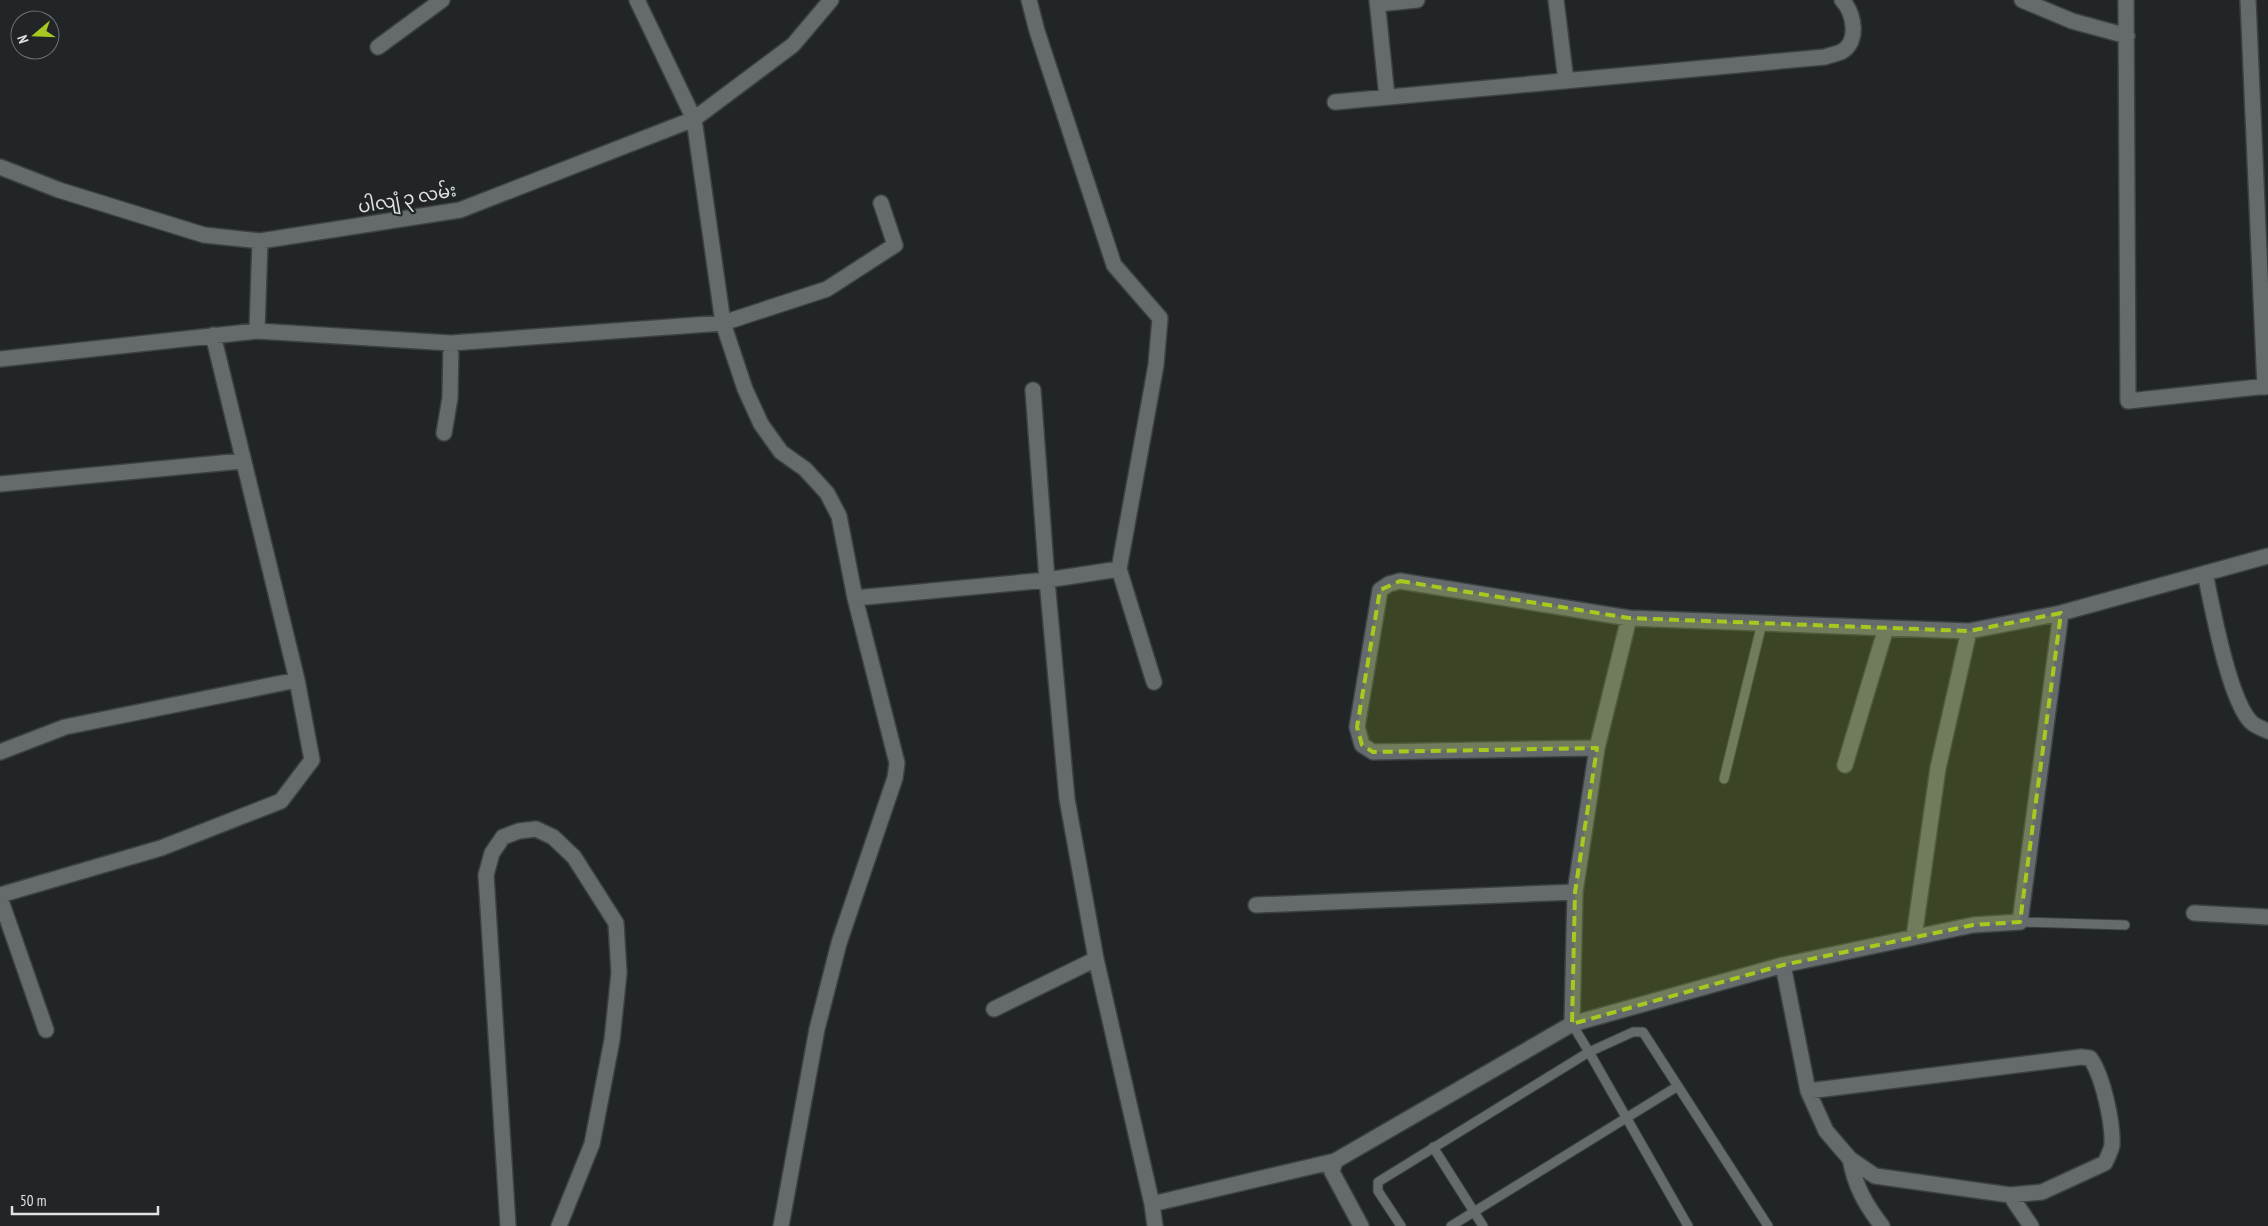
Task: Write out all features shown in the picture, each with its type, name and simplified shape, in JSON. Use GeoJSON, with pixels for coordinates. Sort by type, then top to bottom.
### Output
{"type":"FeatureCollection","features":[{"type":"Feature","properties":{"kind":"street"},"geometry":{"type":"LineString","coordinates":[[378,48],[442,0]]}},
{"type":"Feature","properties":{"kind":"street"},"geometry":{"type":"LineString","coordinates":[[637,0],[694,119],[723,323],[744,389],[760,424],[781,452],[805,469],[826,492],[839,516],[855,598],[898,764],[895,778],[839,943],[817,1029],[781,1226]]}},
{"type":"Feature","properties":{"kind":"street","name":"ပါလျံ ၃ လမ်း"},"geometry":{"type":"LineString","coordinates":[[0,167],[59,190],[204,235],[260,241],[460,210],[694,119],[793,45],[831,0]]}},
{"type":"Feature","properties":{"kind":"street"},"geometry":{"type":"LineString","coordinates":[[1029,0],[1037,31],[1114,265],[1160,318],[1156,365],[1119,569],[1154,682]]}},
{"type":"Feature","properties":{"kind":"street"},"geometry":{"type":"LineString","coordinates":[[1388,97],[1378,2],[1417,0]]}},
{"type":"Feature","properties":{"kind":"street"},"geometry":{"type":"LineString","coordinates":[[1556,0],[1566,81]]}},
{"type":"Feature","properties":{"kind":"street"},"geometry":{"type":"LineString","coordinates":[[1335,102],[1825,57],[1842,52],[1851,41],[1854,26],[1848,7],[1842,0]]}},
{"type":"Feature","properties":{"kind":"street"},"geometry":{"type":"LineString","coordinates":[[2022,0],[2072,21],[2127,36]]}},
{"type":"Feature","properties":{"kind":"street"},"geometry":{"type":"LineString","coordinates":[[2126,0],[2128,401],[2266,387],[2248,0]]}},
{"type":"Feature","properties":{"kind":"street"},"geometry":{"type":"LineString","coordinates":[[0,359],[257,331],[451,343],[723,323],[827,289],[895,245],[880,203]]}},
{"type":"Feature","properties":{"kind":"street"},"geometry":{"type":"LineString","coordinates":[[257,331],[260,241]]}},
{"type":"Feature","properties":{"kind":"street"},"geometry":{"type":"LineString","coordinates":[[46,1030],[0,897],[161,848],[281,801],[312,760],[297,680],[212,335]]}},
{"type":"Feature","properties":{"kind":"street"},"geometry":{"type":"LineString","coordinates":[[444,433],[450,398],[451,343]]}},
{"type":"Feature","properties":{"kind":"street"},"geometry":{"type":"LineString","coordinates":[[1033,390],[1047,580],[1067,799],[1096,960],[1152,1204],[1155,1226]]}},
{"type":"Feature","properties":{"kind":"street"},"geometry":{"type":"LineString","coordinates":[[0,484],[242,461]]}},
{"type":"Feature","properties":{"kind":"street"},"geometry":{"type":"LineString","coordinates":[[1597,748],[1373,752],[1362,744],[1357,727],[1380,590],[1388,584],[1400,581],[1629,618],[1969,631],[2061,613],[2268,556]]}},
{"type":"Feature","properties":{"kind":"street"},"geometry":{"type":"LineString","coordinates":[[855,598],[1047,580],[1119,569]]}},
{"type":"Feature","properties":{"kind":"street"},"geometry":{"type":"LineString","coordinates":[[2205,573],[2218,636],[2240,704],[2252,722],[2268,731]]}},
{"type":"Feature","properties":{"kind":"street"},"geometry":{"type":"LineString","coordinates":[[1152,1204],[1334,1160],[1572,1024],[1783,964],[1973,925],[2020,922],[2061,613]]}},
{"type":"Feature","properties":{"kind":"street"},"geometry":{"type":"LineString","coordinates":[[1572,1024],[1575,892],[1597,748],[1629,618]]}},
{"type":"Feature","properties":{"kind":"street"},"geometry":{"type":"LineString","coordinates":[[1845,765],[1886,628]]}},
{"type":"Feature","properties":{"kind":"street"},"geometry":{"type":"LineString","coordinates":[[1914,937],[1938,768],[1969,631]]}},
{"type":"Feature","properties":{"kind":"street"},"geometry":{"type":"LineString","coordinates":[[0,752],[64,727],[297,680]]}},
{"type":"Feature","properties":{"kind":"street"},"geometry":{"type":"LineString","coordinates":[[508,1226],[486,875],[492,854],[503,837],[520,831],[536,829],[553,837],[574,857],[616,923],[619,973],[612,1040],[592,1144],[559,1226]]}},
{"type":"Feature","properties":{"kind":"street"},"geometry":{"type":"LineString","coordinates":[[1256,905],[1575,892]]}},
{"type":"Feature","properties":{"kind":"street"},"geometry":{"type":"LineString","coordinates":[[2194,914],[2268,917]]}},
{"type":"Feature","properties":{"kind":"street"},"geometry":{"type":"LineString","coordinates":[[994,1009],[1096,960]]}},
{"type":"Feature","properties":{"kind":"street"},"geometry":{"type":"LineString","coordinates":[[1783,964],[1808,1091],[1826,1131],[1850,1159],[1875,1176],[2010,1195],[2042,1192],[2105,1163],[2112,1148],[2111,1127],[2097,1067],[2090,1058],[2072,1058],[1808,1091]]}},
{"type":"Feature","properties":{"kind":"street"},"geometry":{"type":"LineString","coordinates":[[1850,1159],[1854,1180],[1863,1201],[1882,1226]]}},
{"type":"Feature","properties":{"kind":"street"},"geometry":{"type":"LineString","coordinates":[[1334,1160],[1332,1172],[1361,1226]]}},
{"type":"Feature","properties":{"kind":"street"},"geometry":{"type":"LineString","coordinates":[[2010,1195],[2031,1226]]}},
{"type":"Feature","properties":{"kind":"lane"},"geometry":{"type":"LineString","coordinates":[[1724,779],[1762,623]]}},
{"type":"Feature","properties":{"kind":"lane"},"geometry":{"type":"LineString","coordinates":[[2020,922],[2124,925]]}},
{"type":"Feature","properties":{"kind":"lane"},"geometry":{"type":"LineString","coordinates":[[1572,1024],[1688,1226]]}},
{"type":"Feature","properties":{"kind":"lane"},"geometry":{"type":"LineString","coordinates":[[1401,1226],[1378,1191],[1378,1182],[1589,1052],[1633,1032],[1643,1032],[1766,1225]]}},
{"type":"Feature","properties":{"kind":"lane"},"geometry":{"type":"LineString","coordinates":[[1451,1226],[1678,1086]]}},
{"type":"Feature","properties":{"kind":"lane"},"geometry":{"type":"LineString","coordinates":[[1434,1146],[1483,1226]]}},
{"type":"Feature","properties":{"kind":"highlighted area"},"geometry":{"type":"Polygon","coordinates":[[[1400,581],[1629,618],[1969,631],[2061,613],[2020,922],[1973,925],[1783,965],[1572,1024],[1575,892],[1597,748],[1373,752],[1362,745],[1357,727],[1380,590],[1400,581]]]}}]}
